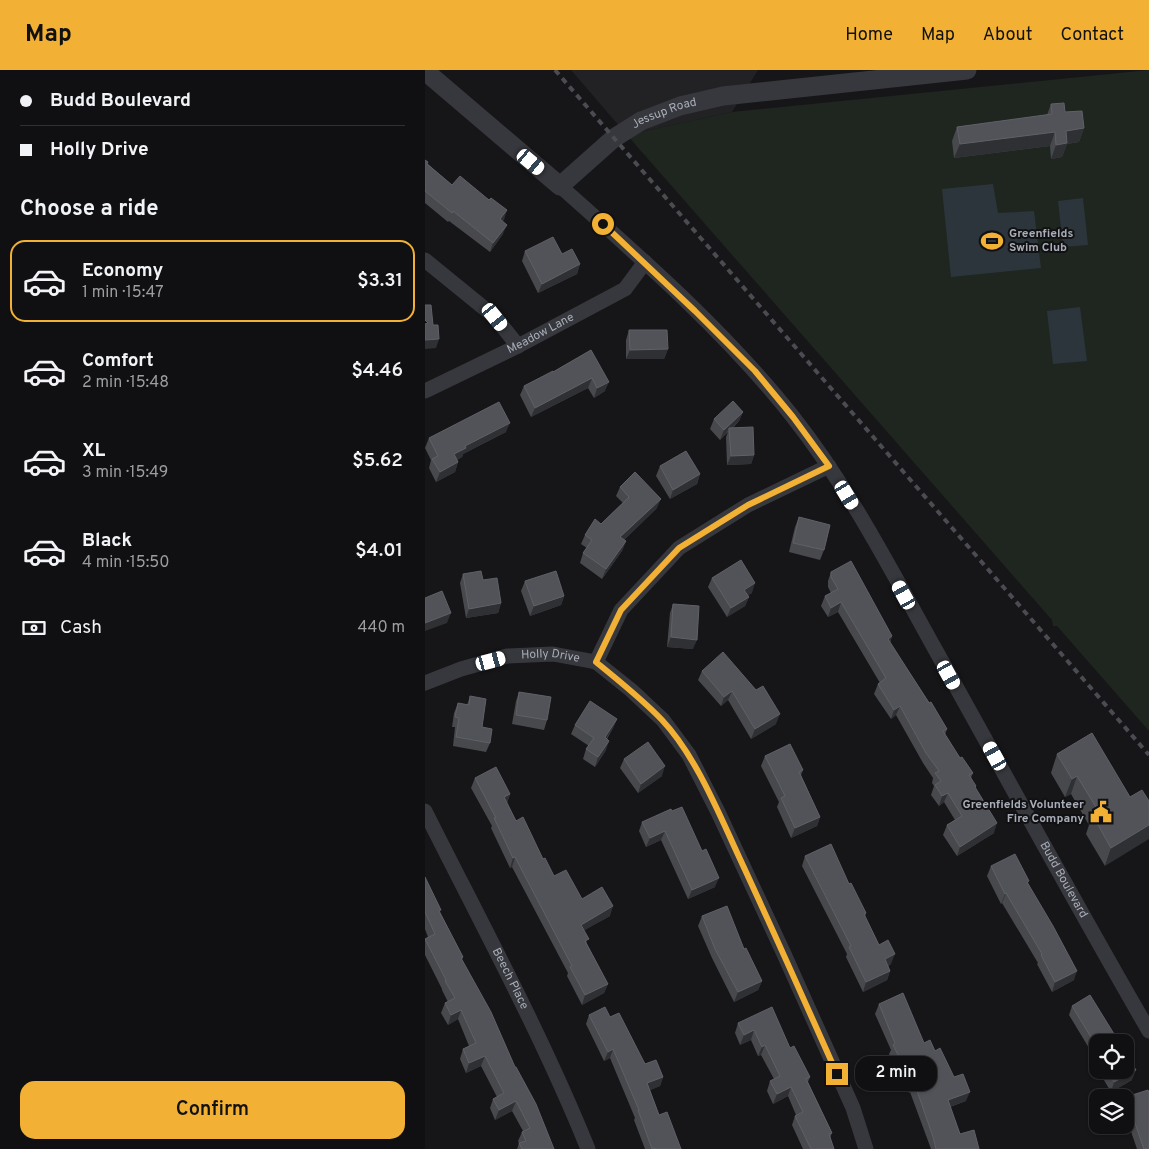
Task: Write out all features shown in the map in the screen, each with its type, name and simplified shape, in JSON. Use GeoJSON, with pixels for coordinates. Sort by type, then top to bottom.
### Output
{"type":"FeatureCollection","features":[{"type":"Feature","properties":{"kind":"street","name":"Jessup Road"},"geometry":{"type":"LineString","coordinates":[[560,186],[615,138],[641,122],[681,106],[723,96],[967,70]]}},
{"type":"Feature","properties":{"kind":"street"},"geometry":{"type":"LineString","coordinates":[[425,72],[560,186]]}},
{"type":"Feature","properties":{"kind":"street","name":"Budd Boulevard"},"geometry":{"type":"LineString","coordinates":[[560,186],[645,262],[755,371],[793,417],[829,466],[873,539],[1097,942],[1149,1031]]}},
{"type":"Feature","properties":{"kind":"street"},"geometry":{"type":"LineString","coordinates":[[425,260],[495,317],[518,346]]}},
{"type":"Feature","properties":{"kind":"street","name":"Meadow Lane"},"geometry":{"type":"LineString","coordinates":[[425,391],[518,346],[625,289],[645,262]]}},
{"type":"Feature","properties":{"kind":"street"},"geometry":{"type":"LineString","coordinates":[[596,662],[621,610],[679,548],[748,505],[829,466]]}},
{"type":"Feature","properties":{"kind":"street","name":"Holly Drive"},"geometry":{"type":"LineString","coordinates":[[425,683],[461,669],[507,656],[553,654],[596,662],[631,690],[663,720],[689,756],[718,812],[853,1108],[866,1149]]}},
{"type":"Feature","properties":{"kind":"street","name":"Beech Place"},"geometry":{"type":"LineString","coordinates":[[425,811],[536,1034],[588,1149]]}},
{"type":"Feature","properties":{"kind":"shaded area"},"geometry":{"type":"Polygon","coordinates":[[[571,70],[758,70],[732,112],[627,135],[571,70]]]}},
{"type":"Feature","properties":{"kind":"shaded area"},"geometry":{"type":"Polygon","coordinates":[[[1149,70],[1149,731],[1057,626],[1053,626],[1052,620],[627,135],[732,112],[1149,70]]]}},
{"type":"Feature","properties":{"kind":"shaded area","name":"Greenfields Swim Club"},"geometry":{"type":"Polygon","coordinates":[[[993,184],[998,213],[1034,211],[1041,268],[951,277],[942,189],[993,184]]]}},
{"type":"Feature","properties":{"kind":"shaded area"},"geometry":{"type":"Polygon","coordinates":[[[1083,198],[1088,245],[1063,247],[1058,201],[1083,198]]]}},
{"type":"Feature","properties":{"kind":"shaded area"},"geometry":{"type":"Polygon","coordinates":[[[1080,307],[1087,361],[1053,364],[1047,311],[1080,307]]]}},
{"type":"Feature","properties":{"kind":"building"},"geometry":{"type":"Polygon","coordinates":[[[1064,103],[1065,112],[1082,111],[1084,128],[1066,131],[1067,143],[1056,145],[1055,132],[960,144],[957,127],[1052,114],[1051,104],[1064,103]]]}},
{"type":"Feature","properties":{"kind":"building"},"geometry":{"type":"Polygon","coordinates":[[[425,160],[428,162],[427,164],[452,185],[460,176],[489,200],[491,198],[507,210],[500,219],[507,225],[493,243],[425,191],[425,160]]]}},
{"type":"Feature","properties":{"kind":"building"},"geometry":{"type":"Polygon","coordinates":[[[553,237],[562,254],[572,249],[580,264],[542,284],[525,251],[553,237]]]}},
{"type":"Feature","properties":{"kind":"building"},"geometry":{"type":"Polygon","coordinates":[[[425,305],[431,305],[433,325],[438,325],[439,339],[425,340],[425,324],[428,323],[425,320],[425,305]]]}},
{"type":"Feature","properties":{"kind":"building"},"geometry":{"type":"Polygon","coordinates":[[[629,330],[667,330],[668,349],[630,350],[629,330]]]}},
{"type":"Feature","properties":{"kind":"building"},"geometry":{"type":"Polygon","coordinates":[[[591,350],[609,382],[597,388],[592,378],[535,408],[524,386],[591,350]]]}},
{"type":"Feature","properties":{"kind":"building"},"geometry":{"type":"Polygon","coordinates":[[[733,401],[743,412],[724,430],[714,419],[733,401]]]}},
{"type":"Feature","properties":{"kind":"building"},"geometry":{"type":"Polygon","coordinates":[[[499,402],[510,423],[465,446],[466,448],[454,454],[458,462],[440,472],[432,459],[438,456],[429,438],[499,402]]]}},
{"type":"Feature","properties":{"kind":"building"},"geometry":{"type":"Polygon","coordinates":[[[753,427],[754,455],[731,456],[729,428],[753,427]]]}},
{"type":"Feature","properties":{"kind":"building"},"geometry":{"type":"Polygon","coordinates":[[[686,451],[700,474],[673,490],[660,466],[686,451]]]}},
{"type":"Feature","properties":{"kind":"building"},"geometry":{"type":"Polygon","coordinates":[[[635,472],[661,499],[620,537],[626,541],[606,569],[583,553],[592,540],[585,535],[595,519],[601,524],[629,497],[620,487],[635,472]]]}},
{"type":"Feature","properties":{"kind":"building"},"geometry":{"type":"Polygon","coordinates":[[[799,517],[830,525],[824,550],[793,543],[799,517]]]}},
{"type":"Feature","properties":{"kind":"building"},"geometry":{"type":"Polygon","coordinates":[[[741,560],[755,583],[744,590],[749,597],[731,608],[712,578],[741,560]]]}},
{"type":"Feature","properties":{"kind":"building"},"geometry":{"type":"Polygon","coordinates":[[[851,561],[892,636],[888,639],[947,729],[943,731],[960,758],[962,757],[973,773],[969,775],[997,823],[960,847],[947,825],[962,816],[948,793],[942,796],[935,785],[941,781],[935,773],[939,771],[926,753],[900,706],[894,710],[878,684],[886,678],[841,602],[831,608],[825,596],[838,589],[831,577],[831,572],[851,561]]]}},
{"type":"Feature","properties":{"kind":"building"},"geometry":{"type":"Polygon","coordinates":[[[481,571],[483,580],[497,578],[501,603],[469,609],[463,574],[481,571]]]}},
{"type":"Feature","properties":{"kind":"building"},"geometry":{"type":"Polygon","coordinates":[[[556,571],[564,596],[534,606],[525,581],[556,571]]]}},
{"type":"Feature","properties":{"kind":"building"},"geometry":{"type":"Polygon","coordinates":[[[442,591],[451,613],[425,623],[425,598],[442,591]]]}},
{"type":"Feature","properties":{"kind":"building"},"geometry":{"type":"Polygon","coordinates":[[[673,604],[699,606],[697,640],[671,637],[673,604]]]}},
{"type":"Feature","properties":{"kind":"building"},"geometry":{"type":"Polygon","coordinates":[[[723,652],[756,690],[763,686],[780,714],[755,729],[732,691],[724,697],[702,671],[723,652]]]}},
{"type":"Feature","properties":{"kind":"building"},"geometry":{"type":"Polygon","coordinates":[[[519,692],[551,697],[547,720],[516,715],[519,692]]]}},
{"type":"Feature","properties":{"kind":"building"},"geometry":{"type":"Polygon","coordinates":[[[470,696],[486,699],[482,727],[492,729],[490,743],[456,737],[459,718],[455,717],[458,703],[469,705],[470,696]]]}},
{"type":"Feature","properties":{"kind":"building"},"geometry":{"type":"Polygon","coordinates":[[[590,701],[617,719],[605,737],[609,741],[598,757],[586,749],[594,738],[575,725],[590,701]]]}},
{"type":"Feature","properties":{"kind":"building"},"geometry":{"type":"Polygon","coordinates":[[[1092,733],[1130,797],[1142,790],[1149,801],[1149,825],[1111,848],[1093,816],[1099,812],[1077,776],[1072,779],[1057,754],[1092,733]]]}},
{"type":"Feature","properties":{"kind":"building"},"geometry":{"type":"Polygon","coordinates":[[[648,742],[665,766],[641,784],[624,759],[648,742]]]}},
{"type":"Feature","properties":{"kind":"building"},"geometry":{"type":"Polygon","coordinates":[[[790,744],[803,770],[799,772],[820,817],[795,828],[781,798],[785,796],[765,756],[790,744]]]}},
{"type":"Feature","properties":{"kind":"building"},"geometry":{"type":"Polygon","coordinates":[[[496,767],[510,794],[504,797],[516,821],[523,817],[543,859],[545,858],[554,876],[566,870],[582,899],[602,887],[613,906],[581,925],[589,939],[585,941],[608,984],[585,995],[570,967],[572,966],[515,857],[513,858],[494,818],[496,818],[475,778],[496,767]]]}},
{"type":"Feature","properties":{"kind":"building"},"geometry":{"type":"Polygon","coordinates":[[[682,807],[702,851],[706,849],[719,878],[692,890],[665,831],[650,838],[642,822],[671,809],[672,811],[682,807]]]}},
{"type":"Feature","properties":{"kind":"building"},"geometry":{"type":"Polygon","coordinates":[[[831,844],[849,884],[851,883],[866,913],[864,914],[879,945],[888,940],[895,954],[885,959],[890,971],[866,982],[849,947],[851,946],[805,856],[831,844]]]}},
{"type":"Feature","properties":{"kind":"building"},"geometry":{"type":"Polygon","coordinates":[[[1015,854],[1029,881],[1027,882],[1077,971],[1055,982],[1042,954],[1005,894],[991,866],[1015,854]]]}},
{"type":"Feature","properties":{"kind":"building"},"geometry":{"type":"Polygon","coordinates":[[[425,877],[441,910],[439,911],[463,957],[461,958],[491,1012],[515,1067],[536,1104],[554,1149],[522,1149],[519,1143],[526,1141],[522,1132],[530,1128],[516,1101],[499,1110],[493,1099],[504,1093],[485,1056],[469,1063],[463,1049],[476,1043],[461,1010],[451,1015],[445,1003],[455,998],[425,939],[435,934],[425,912],[425,877]]]}},
{"type":"Feature","properties":{"kind":"building"},"geometry":{"type":"Polygon","coordinates":[[[727,906],[744,949],[746,948],[762,981],[738,992],[715,949],[702,916],[727,906]]]}},
{"type":"Feature","properties":{"kind":"building"},"geometry":{"type":"Polygon","coordinates":[[[903,993],[924,1043],[930,1040],[935,1051],[940,1048],[954,1077],[963,1074],[970,1092],[948,1100],[960,1134],[974,1130],[979,1149],[936,1149],[914,1082],[912,1083],[893,1045],[895,1043],[879,1004],[903,993]]]}},
{"type":"Feature","properties":{"kind":"building"},"geometry":{"type":"Polygon","coordinates":[[[1090,995],[1114,1034],[1089,1034],[1072,1006],[1090,995]]]}},
{"type":"Feature","properties":{"kind":"building"},"geometry":{"type":"Polygon","coordinates":[[[605,1007],[610,1017],[619,1013],[645,1064],[656,1060],[663,1077],[647,1083],[659,1115],[667,1112],[681,1149],[652,1149],[639,1110],[613,1049],[608,1052],[589,1015],[605,1007]]]}},
{"type":"Feature","properties":{"kind":"building"},"geometry":{"type":"Polygon","coordinates":[[[772,1007],[790,1048],[794,1046],[810,1077],[806,1079],[832,1133],[829,1134],[834,1149],[811,1149],[795,1116],[803,1112],[791,1087],[777,1094],[770,1081],[780,1076],[765,1045],[762,1047],[754,1030],[744,1035],[738,1023],[772,1007]]]}},
{"type":"Feature","properties":{"kind":"building"},"geometry":{"type":"Polygon","coordinates":[[[1148,1090],[1149,1093],[1149,1149],[1144,1149],[1134,1120],[1134,1094],[1148,1090]]]}},
{"type":"Feature","properties":{"kind":"railway"},"geometry":{"type":"LineString","coordinates":[[555,70],[1149,755]]}},
{"type":"Feature","properties":{"kind":"place","name":"Greenfields Swim Club"},"geometry":{"type":"Point","coordinates":[992,241]}},
{"type":"Feature","properties":{"kind":"place","name":"Greenfields Volunteer Fire Company"},"geometry":{"type":"Point","coordinates":[1101,812]}},
{"type":"Feature","properties":{"kind":"route"},"geometry":{"type":"LineString","coordinates":[[603,224],[645,262],[755,371],[793,417],[829,466],[748,505],[679,548],[621,610],[596,662],[631,690],[663,720],[689,756],[718,812],[837,1074]]}}]}
